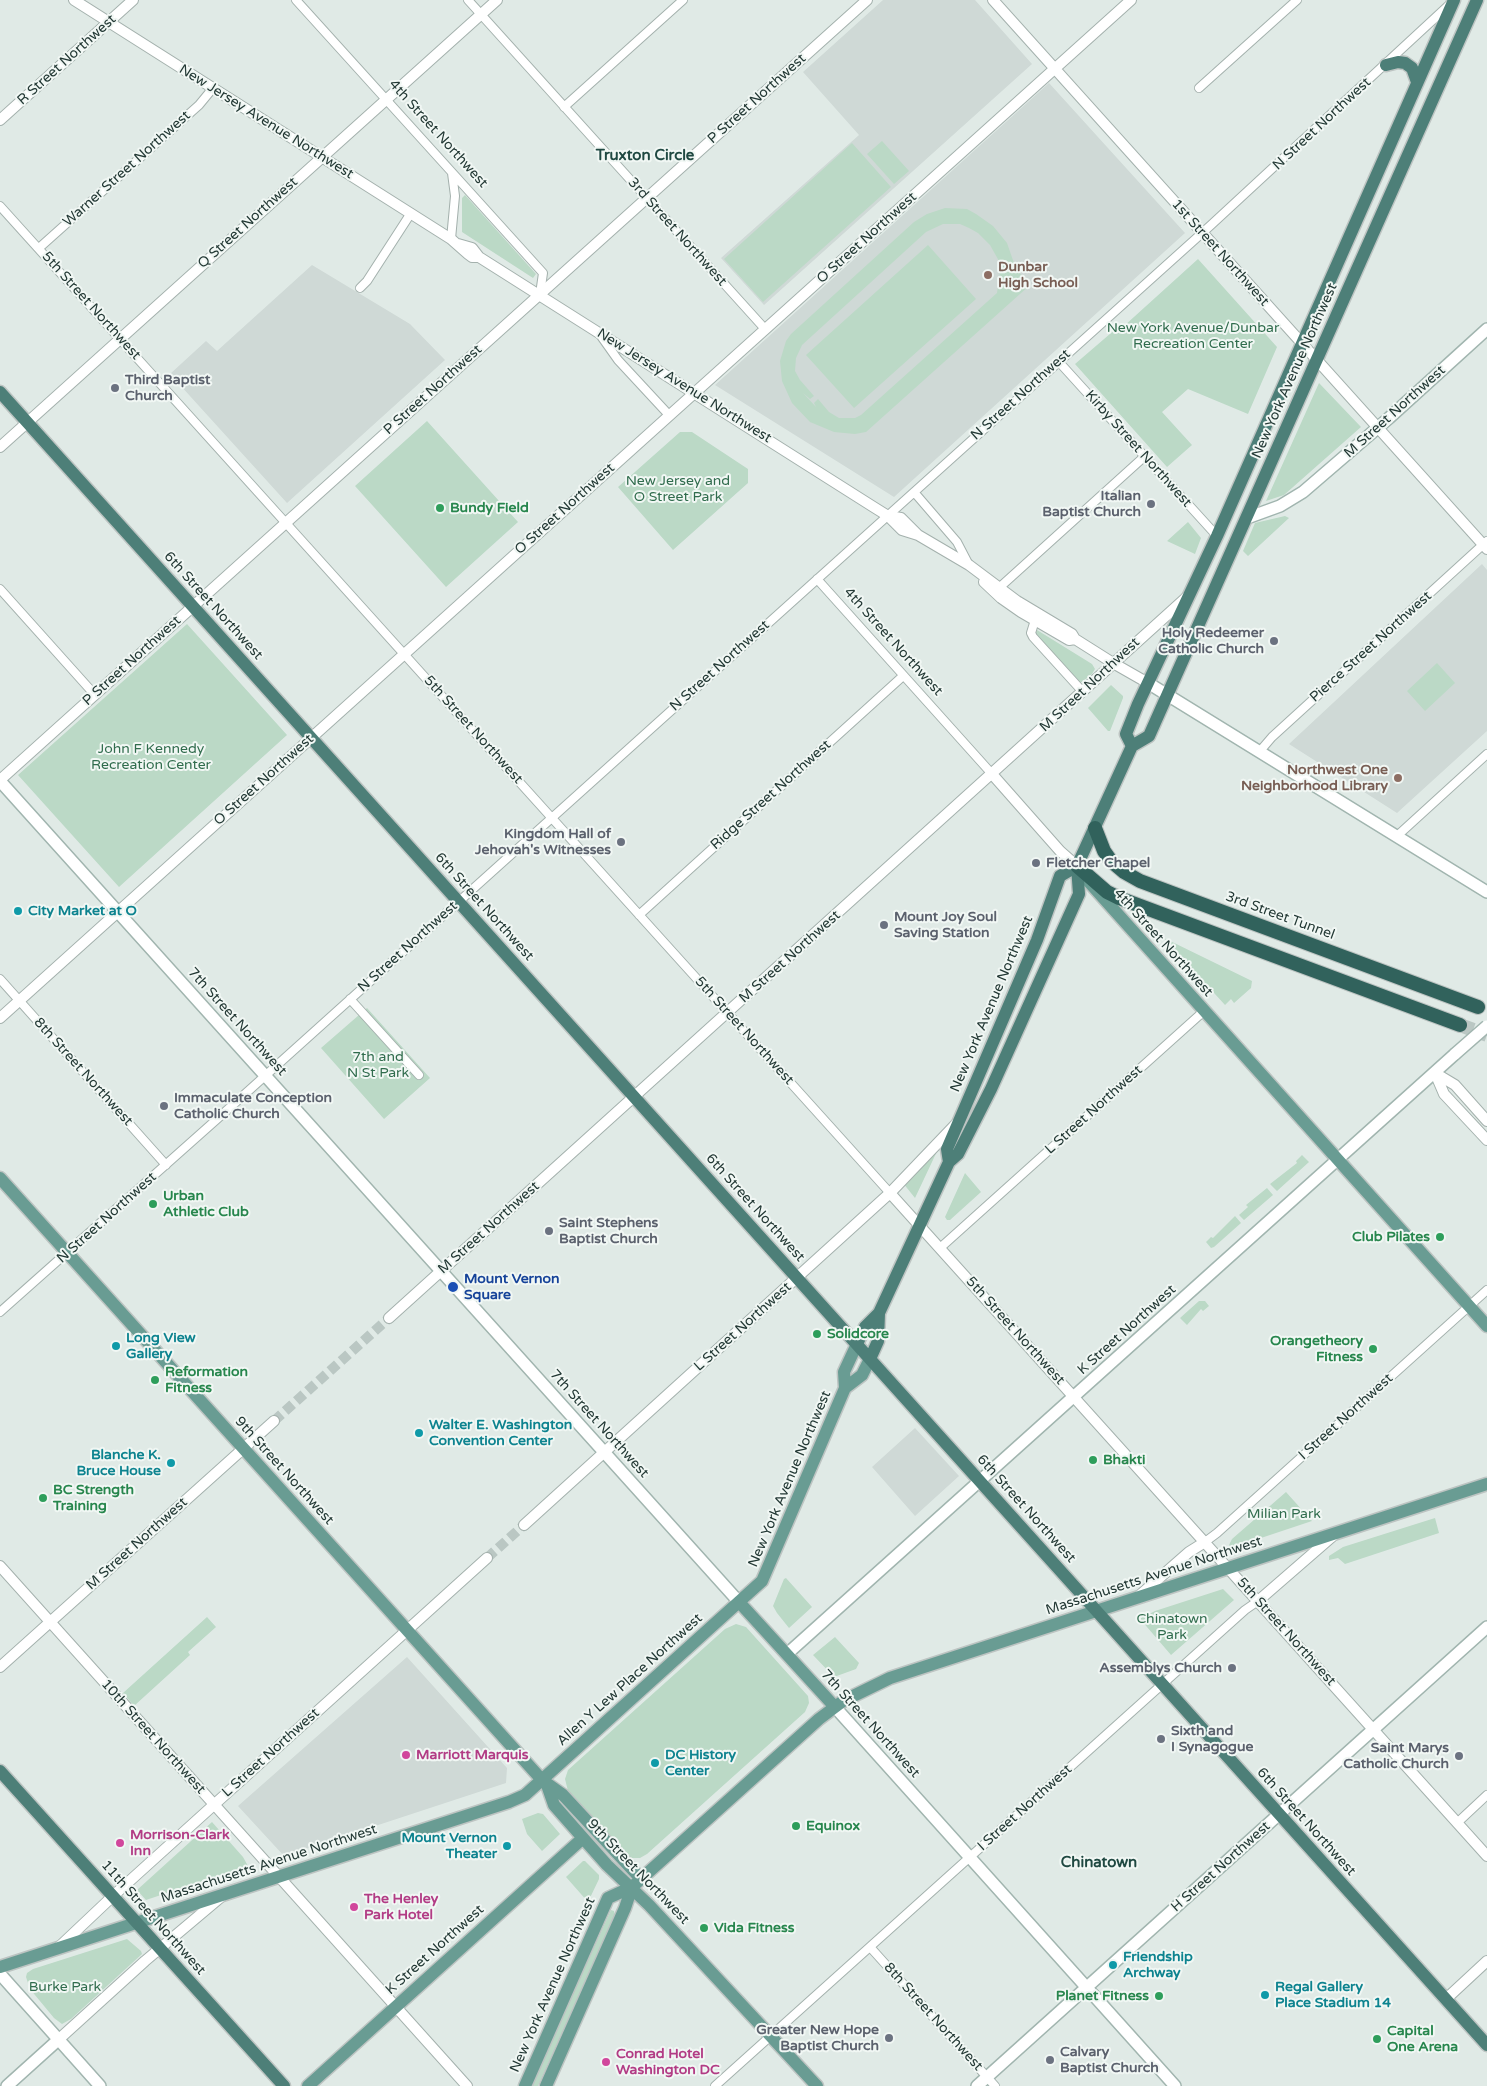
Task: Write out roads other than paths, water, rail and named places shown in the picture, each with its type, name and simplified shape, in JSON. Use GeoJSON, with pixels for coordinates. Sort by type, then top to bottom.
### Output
{"type":"FeatureCollection","features":[{"type":"Feature","properties":{"kind":"highway","name":"New York Avenue Northwest"},"geometry":{"type":"LineString","coordinates":[[1132,746],[1126,734],[1148,683],[1217,536],[1454,0]]}},
{"type":"Feature","properties":{"kind":"highway","name":"New York Avenue Northwest"},"geometry":{"type":"LineString","coordinates":[[857,1344],[865,1327],[879,1313],[948,1162],[958,1154],[991,1089],[1079,894],[1077,866],[1132,746],[1150,736],[1316,359],[1476,4]]}},
{"type":"Feature","properties":{"kind":"highway"},"geometry":{"type":"LineString","coordinates":[[1386,65],[1401,62],[1409,65],[1414,72],[1417,82]]}},
{"type":"Feature","properties":{"kind":"highway","name":"6th Street Northwest"},"geometry":{"type":"LineString","coordinates":[[0,392],[1487,2044]]}},
{"type":"Feature","properties":{"kind":"highway","name":"3rd Street Tunnel"},"geometry":{"type":"LineString","coordinates":[[1095,828],[1104,851],[1111,861],[1117,868],[1140,881],[1478,1007]]}},
{"type":"Feature","properties":{"kind":"highway","name":"New York Avenue Northwest"},"geometry":{"type":"LineString","coordinates":[[948,1162],[947,1149],[1037,940],[1060,876],[1077,866]]}},
{"type":"Feature","properties":{"kind":"highway"},"geometry":{"type":"LineString","coordinates":[[1077,866],[1107,892],[1120,898],[1460,1025]]}},
{"type":"Feature","properties":{"kind":"highway","name":"New York Avenue Northwest"},"geometry":{"type":"LineString","coordinates":[[870,1359],[878,1341],[879,1313]]}},
{"type":"Feature","properties":{"kind":"highway","name":"11th Street Northwest"},"geometry":{"type":"LineString","coordinates":[[0,1771],[284,2086]]}},
{"type":"Feature","properties":{"kind":"main road","name":"M Street Northwest"},"geometry":{"type":"LineString","coordinates":[[1247,518],[1280,506],[1299,495],[1487,329]]}},
{"type":"Feature","properties":{"kind":"main road","name":"New Jersey Avenue Northwest"},"geometry":{"type":"LineString","coordinates":[[1148,683],[1487,892]]}},
{"type":"Feature","properties":{"kind":"main road","name":"7th Street Northwest"},"geometry":{"type":"LineString","coordinates":[[0,781],[1175,2086]]}},
{"type":"Feature","properties":{"kind":"main road","name":"4th Street Northwest"},"geometry":{"type":"LineString","coordinates":[[1077,866],[1093,888],[1487,1326]]}},
{"type":"Feature","properties":{"kind":"main road","name":"K Street Northwest"},"geometry":{"type":"LineString","coordinates":[[787,1654],[1487,1026]]}},
{"type":"Feature","properties":{"kind":"main road","name":"9th Street Northwest"},"geometry":{"type":"LineString","coordinates":[[0,1178],[544,1782],[563,1795],[636,1883],[816,2086]]}},
{"type":"Feature","properties":{"kind":"main road","name":"New York Avenue Northwest"},"geometry":{"type":"LineString","coordinates":[[739,1602],[762,1581],[767,1573],[845,1388],[844,1372],[857,1344]]}},
{"type":"Feature","properties":{"kind":"main road","name":"New York Avenue Northwest"},"geometry":{"type":"LineString","coordinates":[[845,1388],[862,1375],[870,1359]]}},
{"type":"Feature","properties":{"kind":"main road","name":"Massachusetts Avenue Northwest"},"geometry":{"type":"LineString","coordinates":[[834,1706],[851,1695],[890,1678],[1487,1484]]}},
{"type":"Feature","properties":{"kind":"main road","name":"Allen Y Lew Place Northwest"},"geometry":{"type":"LineString","coordinates":[[544,1782],[739,1602]]}},
{"type":"Feature","properties":{"kind":"main road","name":"H Street Northwest"},"geometry":{"type":"LineString","coordinates":[[977,2086],[1487,1628]]}},
{"type":"Feature","properties":{"kind":"main road"},"geometry":{"type":"LineString","coordinates":[[546,2086],[636,1883],[834,1706]]}},
{"type":"Feature","properties":{"kind":"main road","name":"9th Street Northwest"},"geometry":{"type":"LineString","coordinates":[[544,1782],[554,1805],[607,1865],[636,1883]]}},
{"type":"Feature","properties":{"kind":"main road","name":"Massachusetts Avenue Northwest"},"geometry":{"type":"LineString","coordinates":[[0,1968],[516,1799],[544,1782]]}},
{"type":"Feature","properties":{"kind":"main road","name":"K Street Northwest"},"geometry":{"type":"LineString","coordinates":[[308,2086],[583,1838]]}},
{"type":"Feature","properties":{"kind":"main road","name":"New York Avenue Northwest"},"geometry":{"type":"LineString","coordinates":[[525,2086],[608,1898],[636,1883]]}},
{"type":"Feature","properties":{"kind":"main road"},"geometry":{"type":"LineString","coordinates":[[0,1974],[100,2086]]}},
{"type":"Feature","properties":{"kind":"main road"},"geometry":{"type":"LineString","coordinates":[[7,2086],[58,2040]]}},
{"type":"Feature","properties":{"kind":"street","name":"New Jersey Avenue Northwest"},"geometry":{"type":"LineString","coordinates":[[74,0],[455,241],[472,248],[480,256],[888,516],[901,518],[918,535],[969,564],[1025,606],[1072,634],[1075,639],[1112,663],[1148,683]]}},
{"type":"Feature","properties":{"kind":"street","name":"R Street Northwest"},"geometry":{"type":"LineString","coordinates":[[0,120],[133,0]]}},
{"type":"Feature","properties":{"kind":"street","name":"4th Street Northwest"},"geometry":{"type":"LineString","coordinates":[[296,0],[544,273],[540,294]]}},
{"type":"Feature","properties":{"kind":"street","name":"3rd Street Northwest"},"geometry":{"type":"LineString","coordinates":[[468,0],[765,330]]}},
{"type":"Feature","properties":{"kind":"street","name":"Q Street Northwest"},"geometry":{"type":"LineString","coordinates":[[0,447],[497,0]]}},
{"type":"Feature","properties":{"kind":"street"},"geometry":{"type":"LineString","coordinates":[[564,107],[683,0]]}},
{"type":"Feature","properties":{"kind":"street","name":"P Street Northwest"},"geometry":{"type":"LineString","coordinates":[[0,781],[867,0]]}},
{"type":"Feature","properties":{"kind":"street","name":"1st Street Northwest"},"geometry":{"type":"LineString","coordinates":[[993,0],[1377,428],[1486,545]]}},
{"type":"Feature","properties":{"kind":"street","name":"O Street Northwest"},"geometry":{"type":"LineString","coordinates":[[0,1018],[1131,0]]}},
{"type":"Feature","properties":{"kind":"street"},"geometry":{"type":"LineString","coordinates":[[1200,88],[1297,0]]}},
{"type":"Feature","properties":{"kind":"street","name":"N Street Northwest"},"geometry":{"type":"LineString","coordinates":[[0,1312],[459,902],[1202,233],[1386,65],[1395,54],[1454,0]]}},
{"type":"Feature","properties":{"kind":"street","name":"Warner Street Northwest"},"geometry":{"type":"LineString","coordinates":[[38,248],[199,105],[213,88]]}},
{"type":"Feature","properties":{"kind":"street"},"geometry":{"type":"LineString","coordinates":[[452,173],[455,196],[455,241]]}},
{"type":"Feature","properties":{"kind":"street","name":"5th Street Northwest"},"geometry":{"type":"LineString","coordinates":[[0,206],[405,653],[1487,1856]]}},
{"type":"Feature","properties":{"kind":"street"},"geometry":{"type":"LineString","coordinates":[[360,288],[411,213]]}},
{"type":"Feature","properties":{"kind":"street"},"geometry":{"type":"LineString","coordinates":[[596,330],[618,360],[669,415]]}},
{"type":"Feature","properties":{"kind":"street","name":"Kirby Street Northwest"},"geometry":{"type":"LineString","coordinates":[[1059,362],[1217,536]]}},
{"type":"Feature","properties":{"kind":"street"},"geometry":{"type":"LineString","coordinates":[[1000,587],[1145,456]]}},
{"type":"Feature","properties":{"kind":"street"},"geometry":{"type":"LineString","coordinates":[[914,492],[957,542],[969,564]]}},
{"type":"Feature","properties":{"kind":"street","name":"Pierce Street Northwest"},"geometry":{"type":"LineString","coordinates":[[1260,751],[1272,737],[1486,545]]}},
{"type":"Feature","properties":{"kind":"street","name":"New Jersey Avenue Northwest"},"geometry":{"type":"LineString","coordinates":[[969,564],[973,571],[1001,598],[1069,640],[1075,639]]}},
{"type":"Feature","properties":{"kind":"street","name":"4th Street Northwest"},"geometry":{"type":"LineString","coordinates":[[817,580],[1060,851],[1077,866]]}},
{"type":"Feature","properties":{"kind":"street"},"geometry":{"type":"LineString","coordinates":[[0,589],[95,695]]}},
{"type":"Feature","properties":{"kind":"street","name":"M Street Northwest"},"geometry":{"type":"LineString","coordinates":[[390,1318],[1189,595]]}},
{"type":"Feature","properties":{"kind":"street"},"geometry":{"type":"LineString","coordinates":[[1035,620],[1033,637],[1082,691]]}},
{"type":"Feature","properties":{"kind":"street","name":"Ridge Street Northwest"},"geometry":{"type":"LineString","coordinates":[[640,915],[903,676]]}},
{"type":"Feature","properties":{"kind":"street"},"geometry":{"type":"LineString","coordinates":[[1397,836],[1487,754]]}},
{"type":"Feature","properties":{"kind":"street","name":"8th Street Northwest"},"geometry":{"type":"LineString","coordinates":[[0,979],[166,1165]]}},
{"type":"Feature","properties":{"kind":"street"},"geometry":{"type":"LineString","coordinates":[[350,999],[419,1075]]}},
{"type":"Feature","properties":{"kind":"street","name":"L Street Northwest"},"geometry":{"type":"LineString","coordinates":[[940,1248],[1204,1012]]}},
{"type":"Feature","properties":{"kind":"street"},"geometry":{"type":"LineString","coordinates":[[1435,1073],[1454,1085],[1487,1122]]}},
{"type":"Feature","properties":{"kind":"street"},"geometry":{"type":"LineString","coordinates":[[1435,1073],[1444,1094],[1487,1140]]}},
{"type":"Feature","properties":{"kind":"street","name":"L Street Northwest"},"geometry":{"type":"LineString","coordinates":[[524,1525],[890,1193],[957,1124]]}},
{"type":"Feature","properties":{"kind":"street","name":"I Street Northwest"},"geometry":{"type":"LineString","coordinates":[[1204,1542],[1487,1290]]}},
{"type":"Feature","properties":{"kind":"street","name":"M Street Northwest"},"geometry":{"type":"LineString","coordinates":[[0,1667],[274,1421]]}},
{"type":"Feature","properties":{"kind":"street","name":"I Street Northwest"},"geometry":{"type":"LineString","coordinates":[[714,2086],[971,1858],[1162,1684],[1336,1533]]}},
{"type":"Feature","properties":{"kind":"street"},"geometry":{"type":"LineString","coordinates":[[1137,1598],[1189,1552],[1204,1542]]}},
{"type":"Feature","properties":{"kind":"street","name":"L Street Northwest"},"geometry":{"type":"LineString","coordinates":[[56,1949],[487,1558]]}},
{"type":"Feature","properties":{"kind":"street","name":"10th Street Northwest"},"geometry":{"type":"LineString","coordinates":[[0,1566],[467,2086]]}},
{"type":"Feature","properties":{"kind":"street"},"geometry":{"type":"LineString","coordinates":[[1457,1822],[1487,1795]]}},
{"type":"Feature","properties":{"kind":"street"},"geometry":{"type":"LineString","coordinates":[[58,2040],[160,1948],[223,1895]]}},
{"type":"Feature","properties":{"kind":"street","name":"8th Street Northwest"},"geometry":{"type":"LineString","coordinates":[[870,1947],[995,2086]]}},
{"type":"Feature","properties":{"kind":"street"},"geometry":{"type":"LineString","coordinates":[[1446,1999],[1487,1961]]}},
{"type":"Feature","properties":{"kind":"tunnel"},"geometry":{"type":"LineString","coordinates":[[1460,1025],[1487,1035]]}},
{"type":"Feature","properties":{"kind":"tunnel"},"geometry":{"type":"LineString","coordinates":[[274,1421],[389,1318]]}},
{"type":"Feature","properties":{"kind":"tunnel"},"geometry":{"type":"LineString","coordinates":[[487,1558],[524,1525]]}},
{"type":"Feature","properties":{"kind":"place","name":"Dunbar High School"},"geometry":{"type":"Point","coordinates":[988,275]}},
{"type":"Feature","properties":{"kind":"place","name":"Third Baptist Church"},"geometry":{"type":"Point","coordinates":[115,388]}},
{"type":"Feature","properties":{"kind":"place","name":"Italian Baptist Church"},"geometry":{"type":"Point","coordinates":[1151,504]}},
{"type":"Feature","properties":{"kind":"place","name":"Bundy Field"},"geometry":{"type":"Point","coordinates":[440,508]}},
{"type":"Feature","properties":{"kind":"place","name":"Holy Redeemer Catholic Church"},"geometry":{"type":"Point","coordinates":[1274,641]}},
{"type":"Feature","properties":{"kind":"place","name":"Northwest One Neighborhood Library"},"geometry":{"type":"Point","coordinates":[1398,778]}},
{"type":"Feature","properties":{"kind":"place","name":"Kingdom Hall of Jehovah's Witnesses"},"geometry":{"type":"Point","coordinates":[621,842]}},
{"type":"Feature","properties":{"kind":"place","name":"Fletcher Chapel"},"geometry":{"type":"Point","coordinates":[1036,863]}},
{"type":"Feature","properties":{"kind":"place","name":"City Market at O"},"geometry":{"type":"Point","coordinates":[18,911]}},
{"type":"Feature","properties":{"kind":"place","name":"Mount Joy Soul Saving Station"},"geometry":{"type":"Point","coordinates":[884,925]}},
{"type":"Feature","properties":{"kind":"place","name":"Immaculate Conception Catholic Church"},"geometry":{"type":"Point","coordinates":[164,1106]}},
{"type":"Feature","properties":{"kind":"place","name":"Urban Athletic Club"},"geometry":{"type":"Point","coordinates":[153,1204]}},
{"type":"Feature","properties":{"kind":"place","name":"Saint Stephens Baptist Church"},"geometry":{"type":"Point","coordinates":[549,1231]}},
{"type":"Feature","properties":{"kind":"place","name":"Club Pilates"},"geometry":{"type":"Point","coordinates":[1440,1237]}},
{"type":"Feature","properties":{"kind":"place","name":"Mount Vernon Square"},"geometry":{"type":"Point","coordinates":[453,1287]}},
{"type":"Feature","properties":{"kind":"place","name":"Solidcore"},"geometry":{"type":"Point","coordinates":[817,1334]}},
{"type":"Feature","properties":{"kind":"place","name":"Long View Gallery"},"geometry":{"type":"Point","coordinates":[116,1346]}},
{"type":"Feature","properties":{"kind":"place","name":"Orangetheory Fitness"},"geometry":{"type":"Point","coordinates":[1373,1349]}},
{"type":"Feature","properties":{"kind":"place","name":"Reformation Fitness"},"geometry":{"type":"Point","coordinates":[155,1380]}},
{"type":"Feature","properties":{"kind":"place","name":"Walter E. Washington Convention Center"},"geometry":{"type":"Point","coordinates":[419,1433]}},
{"type":"Feature","properties":{"kind":"place","name":"Bhakti"},"geometry":{"type":"Point","coordinates":[1093,1460]}},
{"type":"Feature","properties":{"kind":"place","name":"Blanche K. Bruce House"},"geometry":{"type":"Point","coordinates":[171,1463]}},
{"type":"Feature","properties":{"kind":"place","name":"BC Strength Training"},"geometry":{"type":"Point","coordinates":[43,1498]}},
{"type":"Feature","properties":{"kind":"place","name":"Assemblys Church"},"geometry":{"type":"Point","coordinates":[1232,1668]}},
{"type":"Feature","properties":{"kind":"place","name":"Sixth and I Synagogue"},"geometry":{"type":"Point","coordinates":[1161,1739]}},
{"type":"Feature","properties":{"kind":"place","name":"Marriott Marquis"},"geometry":{"type":"Point","coordinates":[406,1755]}},
{"type":"Feature","properties":{"kind":"place","name":"Saint Marys Catholic Church"},"geometry":{"type":"Point","coordinates":[1459,1756]}},
{"type":"Feature","properties":{"kind":"place","name":"DC History Center"},"geometry":{"type":"Point","coordinates":[655,1763]}},
{"type":"Feature","properties":{"kind":"place","name":"Equinox"},"geometry":{"type":"Point","coordinates":[796,1826]}},
{"type":"Feature","properties":{"kind":"place","name":"Morrison-Clark Inn"},"geometry":{"type":"Point","coordinates":[120,1843]}},
{"type":"Feature","properties":{"kind":"place","name":"Mount Vernon Theater"},"geometry":{"type":"Point","coordinates":[507,1846]}},
{"type":"Feature","properties":{"kind":"place","name":"The Henley Park Hotel"},"geometry":{"type":"Point","coordinates":[354,1907]}},
{"type":"Feature","properties":{"kind":"place","name":"Vida Fitness"},"geometry":{"type":"Point","coordinates":[704,1928]}},
{"type":"Feature","properties":{"kind":"place","name":"Friendship Archway"},"geometry":{"type":"Point","coordinates":[1113,1965]}},
{"type":"Feature","properties":{"kind":"place","name":"Regal Gallery Place Stadium 14"},"geometry":{"type":"Point","coordinates":[1265,1995]}},
{"type":"Feature","properties":{"kind":"place","name":"Planet Fitness"},"geometry":{"type":"Point","coordinates":[1159,1996]}},
{"type":"Feature","properties":{"kind":"place","name":"Greater New Hope Baptist Church"},"geometry":{"type":"Point","coordinates":[889,2038]}},
{"type":"Feature","properties":{"kind":"place","name":"Capital One Arena"},"geometry":{"type":"Point","coordinates":[1377,2039]}},
{"type":"Feature","properties":{"kind":"place","name":"Calvary Baptist Church"},"geometry":{"type":"Point","coordinates":[1050,2060]}},
{"type":"Feature","properties":{"kind":"place","name":"Conrad Hotel Washington DC"},"geometry":{"type":"Point","coordinates":[606,2062]}},
{"type":"Feature","properties":{"kind":"district","name":"Truxton Circle"},"geometry":{"type":"Point","coordinates":[645,156]}},
{"type":"Feature","properties":{"kind":"district","name":"Chinatown"},"geometry":{"type":"Point","coordinates":[1099,1863]}},
{"type":"Feature","properties":{"kind":"park label","name":"New York Avenue/Dunbar Recreation Center"},"geometry":{"type":"Point","coordinates":[1193,336]}},
{"type":"Feature","properties":{"kind":"park label","name":"New Jersey and O Street Park"},"geometry":{"type":"Point","coordinates":[678,490]}},
{"type":"Feature","properties":{"kind":"park label","name":"John F Kennedy Recreation Center"},"geometry":{"type":"Point","coordinates":[151,758]}},
{"type":"Feature","properties":{"kind":"park label","name":"7th and N St Park"},"geometry":{"type":"Point","coordinates":[378,1066]}},
{"type":"Feature","properties":{"kind":"park label","name":"Milian Park"},"geometry":{"type":"Point","coordinates":[1284,1514]}},
{"type":"Feature","properties":{"kind":"park label","name":"Chinatown Park"},"geometry":{"type":"Point","coordinates":[1172,1628]}},
{"type":"Feature","properties":{"kind":"park label","name":"Burke Park"},"geometry":{"type":"Point","coordinates":[65,1987]}}]}
